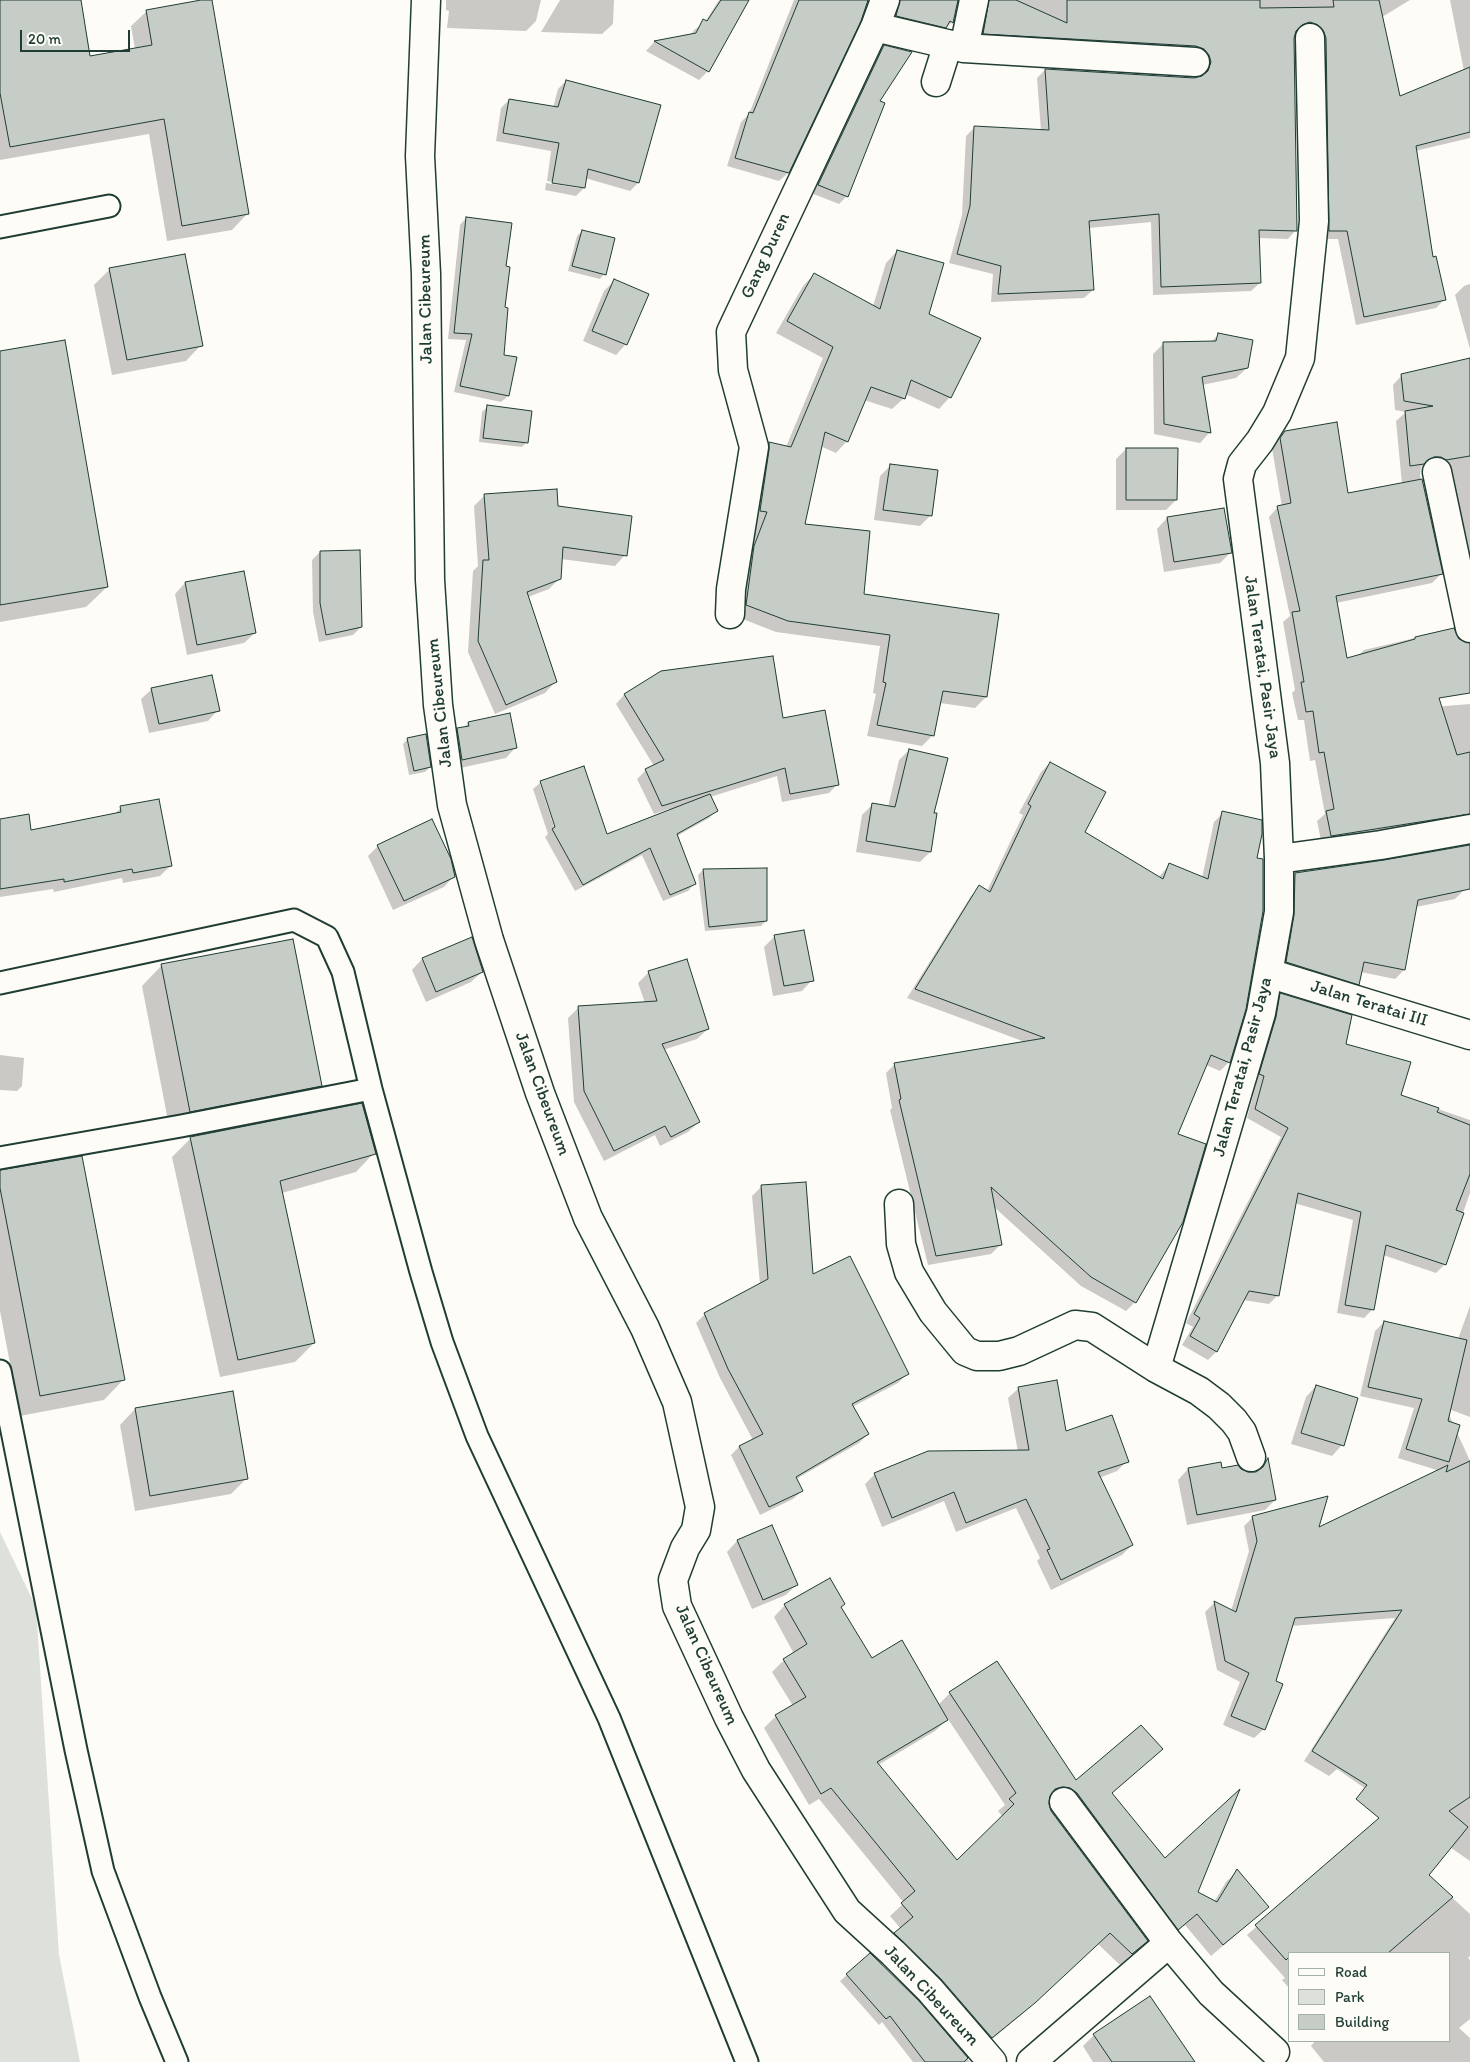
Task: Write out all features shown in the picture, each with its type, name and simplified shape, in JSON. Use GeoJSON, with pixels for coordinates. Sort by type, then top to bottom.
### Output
{"type":"FeatureCollection","features":[{"type":"Feature","properties":{"kind":"street","name":"Jalan Cibeureum"},"geometry":{"type":"LineString","coordinates":[[426,0],[420,156],[426,274],[430,580],[438,705],[454,814],[489,940],[540,1093],[588,1218],[645,1328],[677,1402],[700,1507],[696,1530],[685,1548],[673,1580],[677,1606],[756,1770],[847,1912],[924,1984],[992,2062]]}},
{"type":"Feature","properties":{"kind":"street","name":"Gang Duren"},"geometry":{"type":"LineString","coordinates":[[730,614],[731,589],[754,447],[748,418],[733,370],[731,332],[875,27],[885,0]]}},
{"type":"Feature","properties":{"kind":"street"},"geometry":{"type":"LineString","coordinates":[[936,82],[956,46],[974,0]]}},
{"type":"Feature","properties":{"kind":"street"},"geometry":{"type":"LineString","coordinates":[[875,27],[956,46],[1195,62]]}},
{"type":"Feature","properties":{"kind":"street","name":"Jalan Teratai, Pasir Jaya"},"geometry":{"type":"LineString","coordinates":[[1156,1368],[1261,1013],[1279,912],[1275,762],[1240,505],[1238,478],[1242,464],[1260,441],[1277,413],[1300,358],[1314,221],[1310,114],[1310,38]]}},
{"type":"Feature","properties":{"kind":"street"},"geometry":{"type":"LineString","coordinates":[[1437,472],[1470,628]]}},
{"type":"Feature","properties":{"kind":"street"},"geometry":{"type":"LineString","coordinates":[[1279,859],[1381,845],[1470,829]]}},
{"type":"Feature","properties":{"kind":"street","name":"Jalan Teratai III"},"geometry":{"type":"LineString","coordinates":[[1268,973],[1470,1035]]}},
{"type":"Feature","properties":{"kind":"street"},"geometry":{"type":"LineString","coordinates":[[899,1204],[901,1244],[909,1272],[933,1312],[965,1351],[977,1356],[999,1356],[1019,1351],[1075,1325],[1092,1327],[1156,1368],[1199,1391],[1224,1411],[1242,1432],[1251,1457]]}},
{"type":"Feature","properties":{"kind":"street"},"geometry":{"type":"LineString","coordinates":[[1064,1802],[1169,1943],[1211,1993],[1275,2052]]}},
{"type":"Feature","properties":{"kind":"street"},"geometry":{"type":"LineString","coordinates":[[1031,2062],[1169,1943]]}},
{"type":"Feature","properties":{"kind":"lane"},"geometry":{"type":"LineString","coordinates":[[0,226],[109,206]]}},
{"type":"Feature","properties":{"kind":"lane"},"geometry":{"type":"LineString","coordinates":[[0,983],[294,920],[328,937],[343,972],[371,1089],[423,1281],[442,1342],[477,1436],[609,1718],[747,2062]]}},
{"type":"Feature","properties":{"kind":"lane"},"geometry":{"type":"LineString","coordinates":[[0,1158],[248,1114],[371,1089]]}},
{"type":"Feature","properties":{"kind":"lane"},"geometry":{"type":"LineString","coordinates":[[0,1371],[76,1750],[103,1871],[150,1997],[177,2062]]}},
{"type":"Feature","properties":{"kind":"green space"},"geometry":{"type":"Polygon","coordinates":[[[0,1532],[36,1607],[59,1955],[80,2062],[0,2062],[0,1532]]]}},
{"type":"Feature","properties":{"kind":"building"},"geometry":{"type":"Polygon","coordinates":[[[0,0],[81,0],[90,56],[152,45],[146,10],[201,0],[212,0],[249,214],[182,226],[164,119],[10,147],[0,93],[0,0]]]}},
{"type":"Feature","properties":{"kind":"building"},"geometry":{"type":"Polygon","coordinates":[[[721,0],[749,0],[709,72],[654,41],[696,33],[703,19],[707,21],[721,0]]]}},
{"type":"Feature","properties":{"kind":"building"},"geometry":{"type":"Polygon","coordinates":[[[799,0],[868,0],[861,21],[789,173],[735,158],[749,112],[753,113],[799,0]]]}},
{"type":"Feature","properties":{"kind":"building"},"geometry":{"type":"Polygon","coordinates":[[[900,0],[958,0],[953,23],[950,21],[946,28],[896,16],[900,0]]]}},
{"type":"Feature","properties":{"kind":"building"},"geometry":{"type":"Polygon","coordinates":[[[989,0],[1016,0],[1067,23],[1067,0],[1260,0],[1260,8],[1334,7],[1333,0],[1379,0],[1400,96],[1470,67],[1470,132],[1416,146],[1433,257],[1436,256],[1446,300],[1364,317],[1347,231],[1329,231],[1326,38],[1323,30],[1318,25],[1310,22],[1302,25],[1296,31],[1294,38],[1297,231],[1259,230],[1261,283],[1161,287],[1159,214],[1089,221],[1094,290],[998,294],[1001,266],[957,254],[970,206],[974,126],[1049,130],[1045,69],[1194,78],[1202,76],[1208,71],[1211,62],[1209,55],[1204,49],[1196,46],[983,34],[989,0]]]}},
{"type":"Feature","properties":{"kind":"building"},"geometry":{"type":"Polygon","coordinates":[[[884,45],[912,52],[880,101],[885,103],[848,197],[818,185],[884,45]]]}},
{"type":"Feature","properties":{"kind":"building"},"geometry":{"type":"Polygon","coordinates":[[[566,80],[661,105],[639,183],[588,169],[585,188],[552,183],[559,143],[503,133],[509,99],[558,107],[566,80]]]}},
{"type":"Feature","properties":{"kind":"building"},"geometry":{"type":"Polygon","coordinates":[[[466,217],[512,223],[506,266],[510,267],[505,307],[508,308],[504,355],[517,357],[509,396],[460,386],[472,334],[454,333],[466,217]]]}},
{"type":"Feature","properties":{"kind":"building"},"geometry":{"type":"Polygon","coordinates":[[[582,230],[615,238],[606,275],[572,266],[582,230]]]}},
{"type":"Feature","properties":{"kind":"building"},"geometry":{"type":"Polygon","coordinates":[[[897,250],[944,263],[929,314],[981,338],[951,398],[911,380],[905,399],[871,387],[848,442],[825,432],[805,524],[870,531],[864,594],[999,614],[987,697],[943,691],[934,736],[877,725],[886,683],[883,682],[890,635],[788,621],[746,605],[754,546],[767,512],[760,511],[769,442],[791,447],[833,347],[787,321],[814,273],[880,309],[897,250]]]}},
{"type":"Feature","properties":{"kind":"building"},"geometry":{"type":"Polygon","coordinates":[[[185,254],[203,346],[127,360],[109,268],[185,254]]]}},
{"type":"Feature","properties":{"kind":"building"},"geometry":{"type":"Polygon","coordinates":[[[614,279],[649,294],[627,345],[592,331],[614,279]]]}},
{"type":"Feature","properties":{"kind":"building"},"geometry":{"type":"Polygon","coordinates":[[[1218,333],[1253,340],[1248,368],[1202,377],[1211,433],[1164,424],[1163,342],[1216,341],[1218,333]]]}},
{"type":"Feature","properties":{"kind":"building"},"geometry":{"type":"Polygon","coordinates":[[[65,340],[108,587],[0,605],[0,351],[65,340]]]}},
{"type":"Feature","properties":{"kind":"building"},"geometry":{"type":"Polygon","coordinates":[[[1470,358],[1470,456],[1446,460],[1441,457],[1434,457],[1424,464],[1410,466],[1405,411],[1433,406],[1404,401],[1401,374],[1470,358]]]}},
{"type":"Feature","properties":{"kind":"building"},"geometry":{"type":"Polygon","coordinates":[[[487,405],[532,411],[528,443],[483,438],[487,405]]]}},
{"type":"Feature","properties":{"kind":"building"},"geometry":{"type":"Polygon","coordinates":[[[1337,422],[1348,493],[1422,479],[1443,574],[1336,596],[1347,658],[1415,639],[1415,637],[1454,628],[1459,639],[1470,643],[1470,693],[1439,698],[1457,755],[1470,752],[1470,814],[1331,836],[1326,811],[1334,809],[1324,752],[1319,753],[1313,711],[1306,712],[1301,682],[1304,682],[1292,612],[1300,611],[1277,506],[1291,503],[1280,438],[1285,431],[1337,422]]]}},
{"type":"Feature","properties":{"kind":"building"},"geometry":{"type":"Polygon","coordinates":[[[1126,448],[1178,448],[1177,500],[1126,500],[1126,448]]]}},
{"type":"Feature","properties":{"kind":"building"},"geometry":{"type":"Polygon","coordinates":[[[890,464],[938,470],[932,516],[883,510],[890,464]]]}},
{"type":"Feature","properties":{"kind":"building"},"geometry":{"type":"Polygon","coordinates":[[[557,489],[558,506],[632,516],[627,556],[563,547],[561,579],[527,592],[557,682],[506,705],[478,641],[483,560],[489,560],[484,494],[557,489]]]}},
{"type":"Feature","properties":{"kind":"building"},"geometry":{"type":"Polygon","coordinates":[[[1224,508],[1232,553],[1174,562],[1167,517],[1224,508]]]}},
{"type":"Feature","properties":{"kind":"building"},"geometry":{"type":"Polygon","coordinates":[[[360,550],[362,627],[326,635],[320,603],[320,551],[360,550]]]}},
{"type":"Feature","properties":{"kind":"building"},"geometry":{"type":"Polygon","coordinates":[[[244,571],[256,633],[197,645],[185,582],[244,571]]]}},
{"type":"Feature","properties":{"kind":"building"},"geometry":{"type":"Polygon","coordinates":[[[773,656],[783,718],[825,710],[839,785],[790,794],[785,768],[662,806],[645,769],[664,760],[624,694],[661,671],[773,656]]]}},
{"type":"Feature","properties":{"kind":"building"},"geometry":{"type":"Polygon","coordinates":[[[212,675],[220,711],[159,724],[151,688],[212,675]]]}},
{"type":"Feature","properties":{"kind":"building"},"geometry":{"type":"Polygon","coordinates":[[[510,713],[517,748],[462,760],[457,728],[469,726],[468,722],[510,713]]]}},
{"type":"Feature","properties":{"kind":"building"},"geometry":{"type":"Polygon","coordinates":[[[426,734],[431,767],[414,771],[407,738],[426,734]]]}},
{"type":"Feature","properties":{"kind":"building"},"geometry":{"type":"Polygon","coordinates":[[[909,749],[948,758],[934,813],[937,813],[931,852],[866,841],[872,803],[895,807],[909,749]]]}},
{"type":"Feature","properties":{"kind":"building"},"geometry":{"type":"Polygon","coordinates":[[[1050,762],[1106,792],[1085,832],[1163,879],[1169,863],[1208,879],[1222,811],[1262,820],[1262,834],[1257,858],[1263,859],[1263,911],[1246,1009],[1230,1063],[1211,1055],[1178,1134],[1206,1144],[1183,1222],[1136,1303],[1091,1277],[991,1187],[1002,1245],[936,1256],[899,1100],[901,1099],[894,1063],[1045,1038],[915,989],[979,885],[990,892],[1031,806],[1028,804],[1050,762]]]}},
{"type":"Feature","properties":{"kind":"building"},"geometry":{"type":"Polygon","coordinates":[[[584,766],[607,834],[710,794],[718,811],[677,834],[696,884],[670,895],[650,848],[583,885],[552,829],[555,827],[540,781],[584,766]]]}},
{"type":"Feature","properties":{"kind":"building"},"geometry":{"type":"Polygon","coordinates":[[[159,799],[172,866],[133,873],[132,869],[64,882],[64,879],[0,889],[0,819],[29,814],[31,830],[121,812],[120,806],[159,799]]]}},
{"type":"Feature","properties":{"kind":"building"},"geometry":{"type":"Polygon","coordinates":[[[432,819],[451,859],[455,877],[404,901],[377,845],[432,819]]]}},
{"type":"Feature","properties":{"kind":"building"},"geometry":{"type":"Polygon","coordinates":[[[1470,845],[1470,889],[1418,900],[1405,970],[1364,962],[1359,985],[1286,962],[1294,915],[1295,873],[1470,845]]]}},
{"type":"Feature","properties":{"kind":"building"},"geometry":{"type":"Polygon","coordinates":[[[767,868],[767,921],[709,927],[703,869],[767,868]]]}},
{"type":"Feature","properties":{"kind":"building"},"geometry":{"type":"Polygon","coordinates":[[[804,930],[814,981],[784,986],[774,935],[804,930]]]}},
{"type":"Feature","properties":{"kind":"building"},"geometry":{"type":"Polygon","coordinates":[[[472,937],[483,972],[436,992],[422,958],[472,937]]]}},
{"type":"Feature","properties":{"kind":"building"},"geometry":{"type":"Polygon","coordinates":[[[293,939],[322,1086],[190,1112],[161,964],[293,939]]]}},
{"type":"Feature","properties":{"kind":"building"},"geometry":{"type":"Polygon","coordinates":[[[687,959],[709,1029],[662,1044],[700,1122],[671,1137],[665,1126],[614,1151],[584,1091],[578,1006],[657,1001],[648,971],[687,959]]]}},
{"type":"Feature","properties":{"kind":"building"},"geometry":{"type":"Polygon","coordinates":[[[1280,993],[1352,1015],[1346,1044],[1411,1062],[1401,1095],[1439,1108],[1437,1112],[1470,1125],[1470,1174],[1456,1210],[1464,1213],[1446,1265],[1386,1245],[1374,1310],[1345,1305],[1361,1212],[1298,1193],[1279,1296],[1249,1291],[1217,1352],[1190,1336],[1200,1318],[1194,1314],[1288,1128],[1255,1109],[1264,1076],[1259,1074],[1276,1017],[1280,993]]]}},
{"type":"Feature","properties":{"kind":"building"},"geometry":{"type":"Polygon","coordinates":[[[362,1103],[376,1154],[280,1181],[315,1343],[238,1360],[190,1137],[362,1103]]]}},
{"type":"Feature","properties":{"kind":"building"},"geometry":{"type":"Polygon","coordinates":[[[82,1156],[125,1380],[40,1396],[0,1188],[0,1170],[82,1156]]]}},
{"type":"Feature","properties":{"kind":"building"},"geometry":{"type":"Polygon","coordinates":[[[806,1182],[813,1274],[850,1256],[909,1374],[852,1404],[869,1434],[796,1477],[803,1491],[769,1507],[739,1446],[763,1434],[728,1369],[704,1313],[768,1279],[761,1185],[806,1182]]]}},
{"type":"Feature","properties":{"kind":"building"},"geometry":{"type":"Polygon","coordinates":[[[1384,1321],[1467,1340],[1448,1421],[1460,1425],[1449,1462],[1406,1449],[1422,1399],[1368,1387],[1384,1321]]]}},
{"type":"Feature","properties":{"kind":"building"},"geometry":{"type":"Polygon","coordinates":[[[1057,1380],[1066,1431],[1112,1415],[1129,1462],[1098,1472],[1133,1545],[1061,1580],[1047,1550],[1050,1549],[1026,1499],[966,1523],[954,1492],[892,1518],[874,1473],[928,1451],[1029,1450],[1018,1387],[1057,1380]]]}},
{"type":"Feature","properties":{"kind":"building"},"geometry":{"type":"Polygon","coordinates":[[[1316,1385],[1358,1398],[1344,1446],[1301,1433],[1316,1385]]]}},
{"type":"Feature","properties":{"kind":"building"},"geometry":{"type":"Polygon","coordinates":[[[233,1391],[248,1479],[150,1496],[135,1408],[233,1391]]]}},
{"type":"Feature","properties":{"kind":"building"},"geometry":{"type":"Polygon","coordinates":[[[1268,1458],[1276,1500],[1197,1515],[1188,1468],[1221,1462],[1222,1468],[1238,1465],[1241,1469],[1248,1472],[1256,1472],[1263,1467],[1268,1458]]]}},
{"type":"Feature","properties":{"kind":"building"},"geometry":{"type":"Polygon","coordinates":[[[1470,1461],[1470,1797],[1449,1811],[1468,1827],[1429,1875],[1453,1897],[1389,1952],[1288,1952],[1286,1960],[1255,1925],[1379,1818],[1356,1799],[1367,1785],[1312,1751],[1402,1610],[1295,1618],[1276,1681],[1283,1684],[1265,1730],[1231,1716],[1249,1673],[1225,1661],[1214,1601],[1236,1612],[1257,1541],[1252,1516],[1328,1496],[1319,1527],[1448,1465],[1446,1472],[1470,1461]]]}},
{"type":"Feature","properties":{"kind":"building"},"geometry":{"type":"Polygon","coordinates":[[[772,1525],[798,1585],[763,1600],[737,1540],[772,1525]]]}},
{"type":"Feature","properties":{"kind":"building"},"geometry":{"type":"Polygon","coordinates":[[[830,1578],[845,1604],[841,1607],[872,1658],[902,1640],[948,1720],[877,1762],[957,1860],[1014,1804],[1009,1799],[1016,1793],[949,1692],[997,1661],[1076,1780],[1141,1725],[1163,1749],[1112,1793],[1165,1858],[1240,1789],[1198,1892],[1217,1902],[1237,1869],[1269,1907],[1223,1945],[1197,1914],[1178,1930],[1077,1793],[1070,1788],[1062,1787],[1055,1789],[1050,1796],[1049,1804],[1051,1811],[1148,1941],[1132,1954],[1110,1933],[1035,2003],[992,2038],[941,1979],[894,1933],[913,1917],[901,1903],[915,1891],[831,1788],[821,1794],[775,1715],[806,1697],[783,1659],[807,1644],[784,1604],[830,1578]]]}},
{"type":"Feature","properties":{"kind":"building"},"geometry":{"type":"Polygon","coordinates":[[[870,1953],[919,2001],[968,2058],[964,2062],[925,2062],[890,2016],[886,2019],[846,1974],[870,1953]]]}},
{"type":"Feature","properties":{"kind":"building"},"geometry":{"type":"Polygon","coordinates":[[[1150,1996],[1195,2062],[1112,2062],[1093,2034],[1150,1996]]]}}]}
